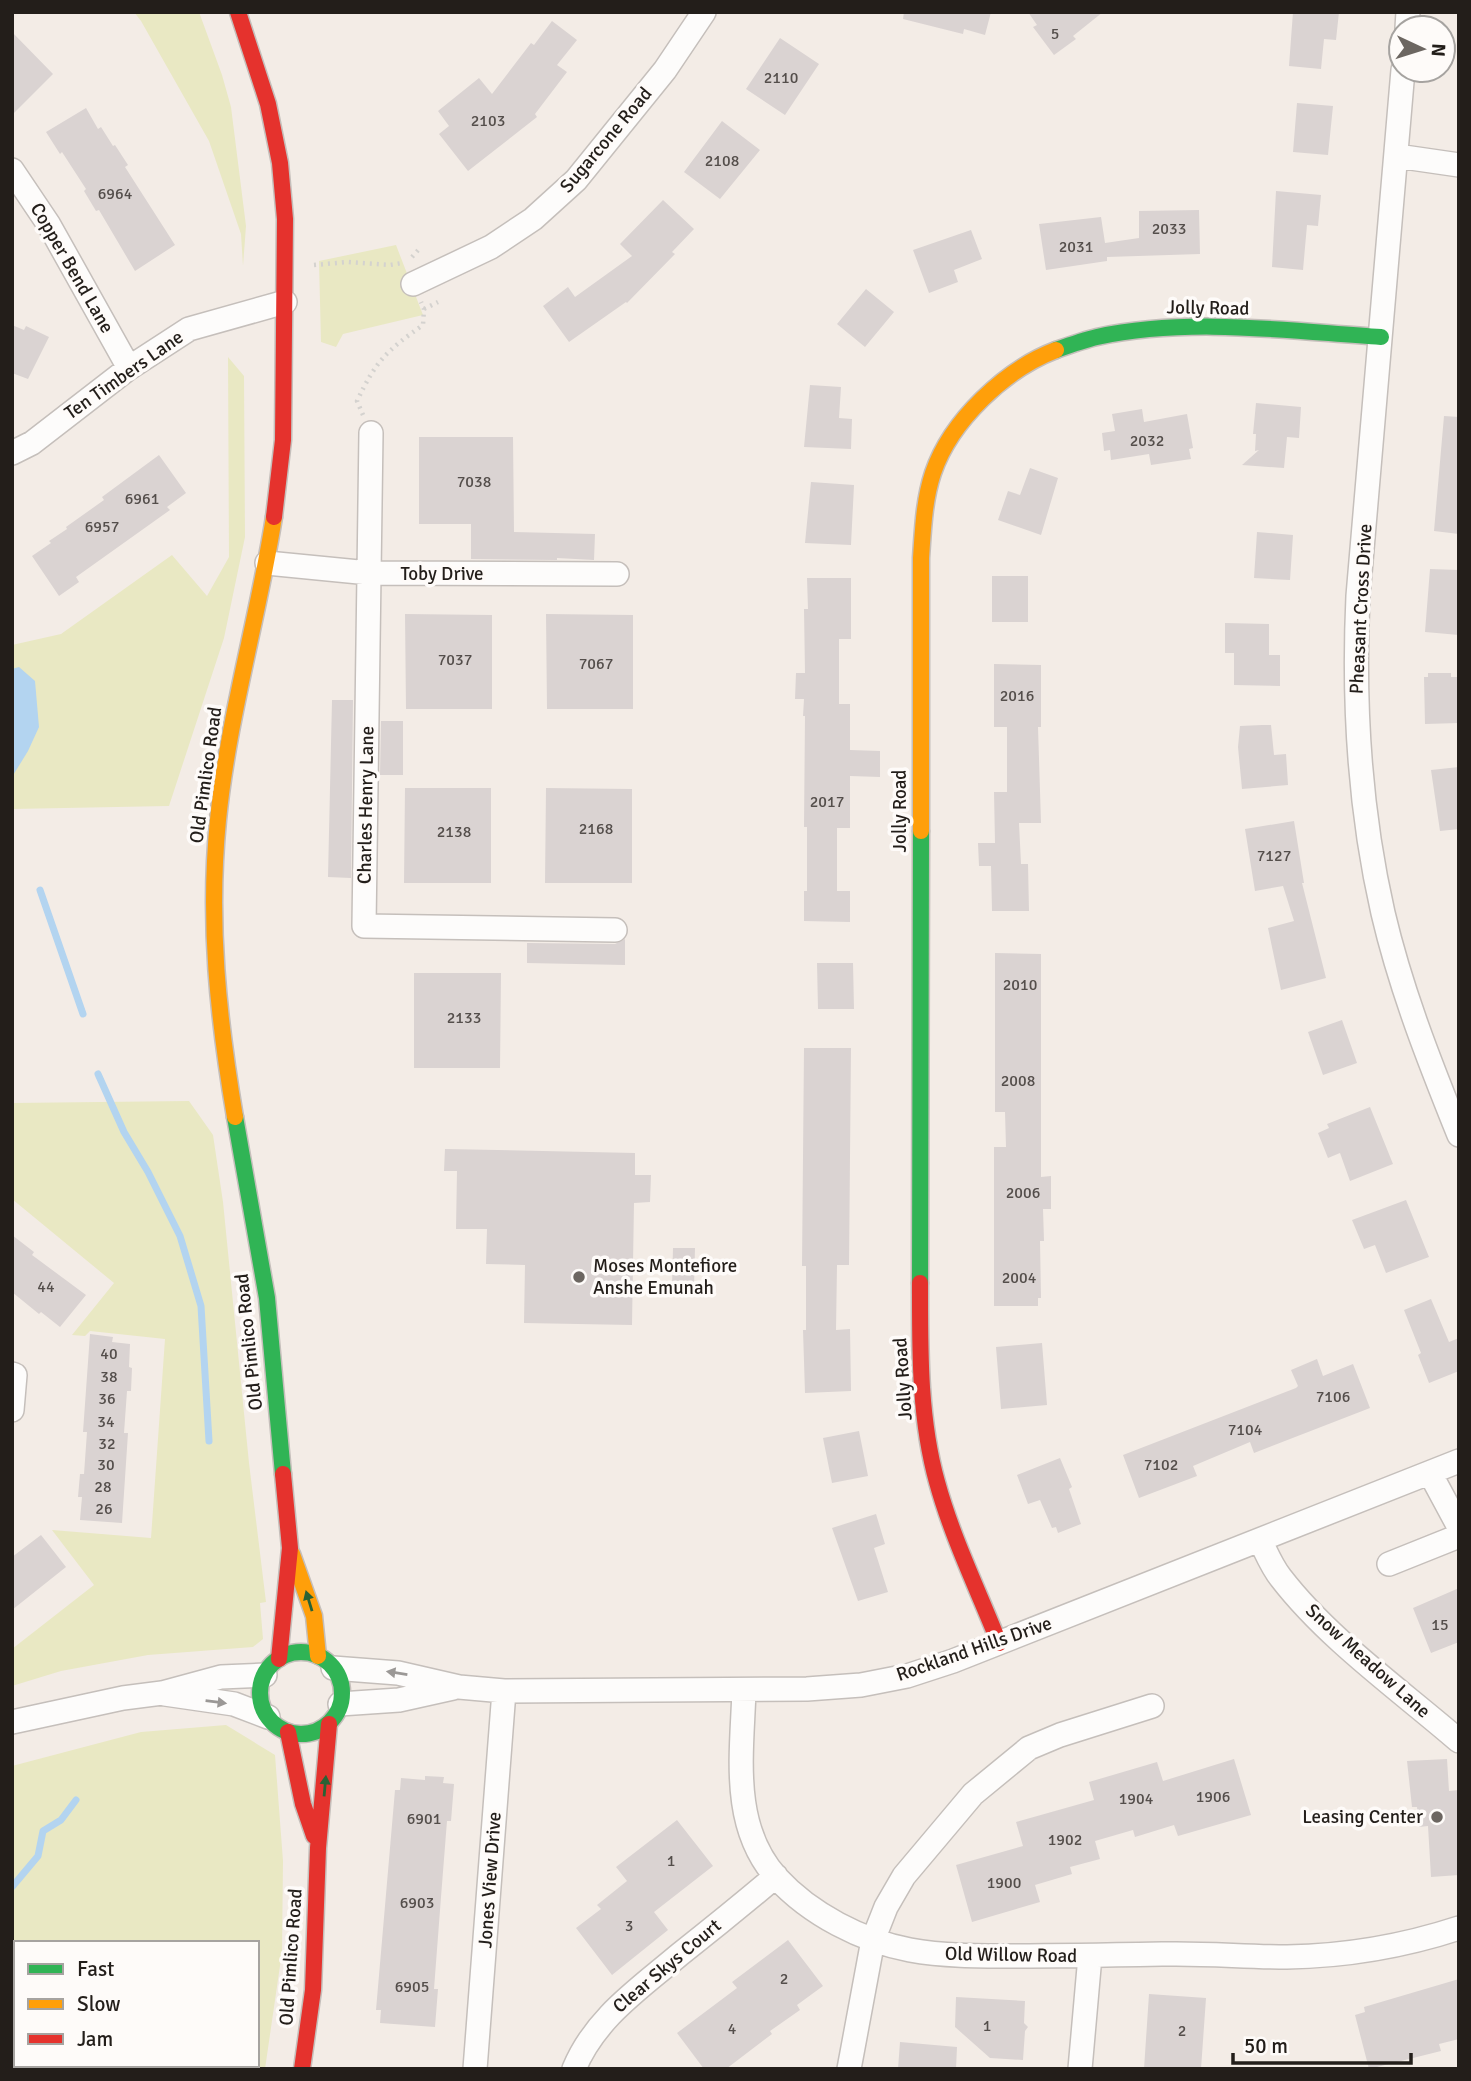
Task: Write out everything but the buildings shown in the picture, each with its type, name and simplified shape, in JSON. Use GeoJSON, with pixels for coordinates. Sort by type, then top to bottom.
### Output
{"type":"FeatureCollection","features":[{"type":"Feature","properties":{"kind":"street","name":"Old Pimlico Road"},"geometry":{"type":"LineString","coordinates":[[238,12],[264,91],[280,163],[285,219],[283,440],[267,563],[230,738],[218,819],[213,890],[215,960],[222,1040],[267,1298],[290,1548],[272,1667]]}},
{"type":"Feature","properties":{"kind":"street","name":"Sugarcone Road"},"geometry":{"type":"LineString","coordinates":[[413,284],[491,247],[533,219],[567,188],[664,70],[704,12]]}},
{"type":"Feature","properties":{"kind":"street","name":"Pheasant Cross Drive"},"geometry":{"type":"LineString","coordinates":[[1403,84],[1358,596],[1355,663],[1357,729],[1370,851],[1381,902],[1423,1045],[1459,1135]]}},
{"type":"Feature","properties":{"kind":"street"},"geometry":{"type":"LineString","coordinates":[[1397,156],[1459,166]]}},
{"type":"Feature","properties":{"kind":"street","name":"Copper Bend Lane"},"geometry":{"type":"LineString","coordinates":[[12,170],[49,225],[129,368]]}},
{"type":"Feature","properties":{"kind":"street","name":"Ten Timbers Lane"},"geometry":{"type":"LineString","coordinates":[[12,453],[32,443],[129,368],[189,330],[285,302]]}},
{"type":"Feature","properties":{"kind":"street","name":"Jolly Road"},"geometry":{"type":"LineString","coordinates":[[999,1643],[942,1501],[930,1448],[920,1342],[921,558],[925,512],[933,472],[949,439],[982,400],[1015,371],[1052,352],[1088,341],[1151,328],[1381,337]]}},
{"type":"Feature","properties":{"kind":"street","name":"Charles Henry Lane"},"geometry":{"type":"LineString","coordinates":[[371,433],[364,926],[615,930]]}},
{"type":"Feature","properties":{"kind":"street","name":"Toby Drive"},"geometry":{"type":"LineString","coordinates":[[267,563],[369,573],[617,575]]}},
{"type":"Feature","properties":{"kind":"street"},"geometry":{"type":"LineString","coordinates":[[12,1374],[15,1376],[12,1410]]}},
{"type":"Feature","properties":{"kind":"street","name":"Rockland Hills Drive"},"geometry":{"type":"LineString","coordinates":[[326,1662],[398,1673],[459,1687],[504,1691],[807,1689],[860,1685],[907,1676],[999,1643],[1459,1461]]}},
{"type":"Feature","properties":{"kind":"street"},"geometry":{"type":"LineString","coordinates":[[1430,1473],[1459,1527]]}},
{"type":"Feature","properties":{"kind":"street"},"geometry":{"type":"LineString","coordinates":[[1389,1564],[1459,1536]]}},
{"type":"Feature","properties":{"kind":"street","name":"Snow Meadow Lane"},"geometry":{"type":"LineString","coordinates":[[1260,1540],[1279,1575],[1298,1598],[1364,1663],[1459,1741]]}},
{"type":"Feature","properties":{"kind":"street","name":"Old Pimlico Road"},"geometry":{"type":"LineString","coordinates":[[290,1548],[314,1616],[326,1662]]}},
{"type":"Feature","properties":{"kind":"street"},"geometry":{"type":"LineString","coordinates":[[12,1722],[123,1698],[162,1693],[272,1667],[298,1653],[326,1662],[341,1685],[335,1714],[322,1729],[305,1734],[288,1732],[268,1717],[260,1692],[272,1667]]}},
{"type":"Feature","properties":{"kind":"street","name":"Rockland Hills Drive"},"geometry":{"type":"LineString","coordinates":[[335,1714],[459,1687]]}},
{"type":"Feature","properties":{"kind":"street","name":"Old Willow Road"},"geometry":{"type":"LineString","coordinates":[[744,1690],[741,1792],[746,1820],[757,1847],[776,1876],[798,1897],[830,1919],[873,1940],[911,1950],[970,1956],[1168,1954],[1287,1957],[1382,1950],[1459,1928]]}},
{"type":"Feature","properties":{"kind":"street","name":"Jones View Drive"},"geometry":{"type":"LineString","coordinates":[[475,2069],[504,1691]]}},
{"type":"Feature","properties":{"kind":"street"},"geometry":{"type":"LineString","coordinates":[[162,1693],[234,1704],[268,1717]]}},
{"type":"Feature","properties":{"kind":"street"},"geometry":{"type":"LineString","coordinates":[[849,2069],[873,1940],[886,1907],[904,1876],[973,1794],[1029,1748],[1060,1735],[1152,1706]]}},
{"type":"Feature","properties":{"kind":"street","name":"Old Pimlico Road"},"geometry":{"type":"LineString","coordinates":[[303,2069],[313,1990],[318,1848],[335,1714]]}},
{"type":"Feature","properties":{"kind":"street","name":"Old Pimlico Road"},"geometry":{"type":"LineString","coordinates":[[288,1732],[303,1804],[318,1848]]}},
{"type":"Feature","properties":{"kind":"street","name":"Clear Skys Court"},"geometry":{"type":"LineString","coordinates":[[574,2069],[582,2050],[600,2024],[624,2000],[776,1876]]}},
{"type":"Feature","properties":{"kind":"street"},"geometry":{"type":"LineString","coordinates":[[1080,2069],[1090,1956]]}},
{"type":"Feature","properties":{"kind":"path"},"geometry":{"type":"LineString","coordinates":[[314,265],[348,262],[390,265],[408,262],[421,247]]}},
{"type":"Feature","properties":{"kind":"path"},"geometry":{"type":"LineString","coordinates":[[371,433],[357,401],[370,373],[391,348],[423,326],[424,309],[413,284]]}},
{"type":"Feature","properties":{"kind":"path"},"geometry":{"type":"LineString","coordinates":[[424,309],[438,302]]}},
{"type":"Feature","properties":{"kind":"green space"},"geometry":{"type":"Polygon","coordinates":[[[134,12],[199,12],[231,107],[246,226],[243,266],[241,234],[209,141],[134,12]]]}},
{"type":"Feature","properties":{"kind":"green space"},"geometry":{"type":"Polygon","coordinates":[[[396,245],[423,315],[343,334],[336,347],[321,342],[319,261],[396,245]]]}},
{"type":"Feature","properties":{"kind":"green space"},"geometry":{"type":"Polygon","coordinates":[[[228,357],[244,376],[245,537],[224,638],[169,806],[12,809],[12,645],[61,634],[172,555],[207,596],[229,557],[228,357]]]}},
{"type":"Feature","properties":{"kind":"green space"},"geometry":{"type":"Polygon","coordinates":[[[189,1101],[213,1135],[223,1202],[266,1602],[260,1603],[263,1639],[253,1647],[148,1655],[61,1671],[12,1686],[12,1649],[94,1585],[52,1530],[151,1538],[165,1339],[90,1331],[85,1336],[72,1335],[114,1283],[12,1199],[12,1103],[189,1101]]]}},
{"type":"Feature","properties":{"kind":"green space"},"geometry":{"type":"Polygon","coordinates":[[[226,1725],[275,1755],[283,1861],[282,1952],[265,2069],[12,2069],[12,1766],[141,1732],[226,1725]]]}},
{"type":"Feature","properties":{"kind":"water"},"geometry":{"type":"Polygon","coordinates":[[[19,667],[35,681],[39,727],[12,777],[12,669],[19,667]]]}},
{"type":"Feature","properties":{"kind":"waterway"},"geometry":{"type":"LineString","coordinates":[[40,890],[83,1014]]}},
{"type":"Feature","properties":{"kind":"waterway"},"geometry":{"type":"LineString","coordinates":[[98,1074],[124,1132],[148,1172],[180,1236],[201,1306],[209,1441]]}},
{"type":"Feature","properties":{"kind":"waterway"},"geometry":{"type":"LineString","coordinates":[[12,1887],[38,1856],[43,1831],[61,1820],[76,1800]]}},
{"type":"Feature","properties":{"kind":"waterway"},"geometry":{"type":"LineString","coordinates":[[12,2044],[14,2050]]}},
{"type":"Feature","properties":{"kind":"traffic: fast"},"geometry":{"type":"LineString","coordinates":[[1056,350],[1097,337],[1168,328],[1239,327],[1381,337]]}},
{"type":"Feature","properties":{"kind":"traffic: fast"},"geometry":{"type":"LineString","coordinates":[[920,1283],[921,831]]}},
{"type":"Feature","properties":{"kind":"traffic: fast"},"geometry":{"type":"LineString","coordinates":[[235,1117],[267,1298],[283,1474]]}},
{"type":"Feature","properties":{"kind":"traffic: fast"},"geometry":{"type":"LineString","coordinates":[[301,1652],[317,1656],[330,1664],[338,1677],[342,1693],[338,1709],[330,1722],[317,1730],[301,1734],[285,1730],[272,1722],[264,1709],[260,1693],[264,1677],[272,1664],[285,1656],[301,1652]]}},
{"type":"Feature","properties":{"kind":"traffic: slow"},"geometry":{"type":"LineString","coordinates":[[921,831],[921,558],[924,515],[930,483],[941,453],[982,399],[1018,370],[1056,350]]}},
{"type":"Feature","properties":{"kind":"traffic: slow"},"geometry":{"type":"LineString","coordinates":[[235,1117],[216,969],[215,858],[229,744],[274,517]]}},
{"type":"Feature","properties":{"kind":"traffic: slow"},"geometry":{"type":"LineString","coordinates":[[292,1554],[314,1616],[318,1656]]}},
{"type":"Feature","properties":{"kind":"traffic: jam"},"geometry":{"type":"LineString","coordinates":[[238,12],[268,104],[280,163],[285,219],[283,440],[274,517]]}},
{"type":"Feature","properties":{"kind":"traffic: jam"},"geometry":{"type":"LineString","coordinates":[[920,1283],[922,1383],[931,1458],[950,1523],[999,1643]]}},
{"type":"Feature","properties":{"kind":"traffic: jam"},"geometry":{"type":"LineString","coordinates":[[279,1659],[290,1548],[283,1474]]}},
{"type":"Feature","properties":{"kind":"traffic: jam"},"geometry":{"type":"LineString","coordinates":[[302,2069],[313,1990],[318,1848],[329,1724]]}},
{"type":"Feature","properties":{"kind":"traffic: jam"},"geometry":{"type":"LineString","coordinates":[[288,1732],[303,1804],[314,1836]]}},
{"type":"Feature","properties":{"kind":"place","name":"Moses Montefiore Anshe Emunah"},"geometry":{"type":"Point","coordinates":[579,1277]}},
{"type":"Feature","properties":{"kind":"place","name":"Leasing Center"},"geometry":{"type":"Point","coordinates":[1437,1817]}}]}
